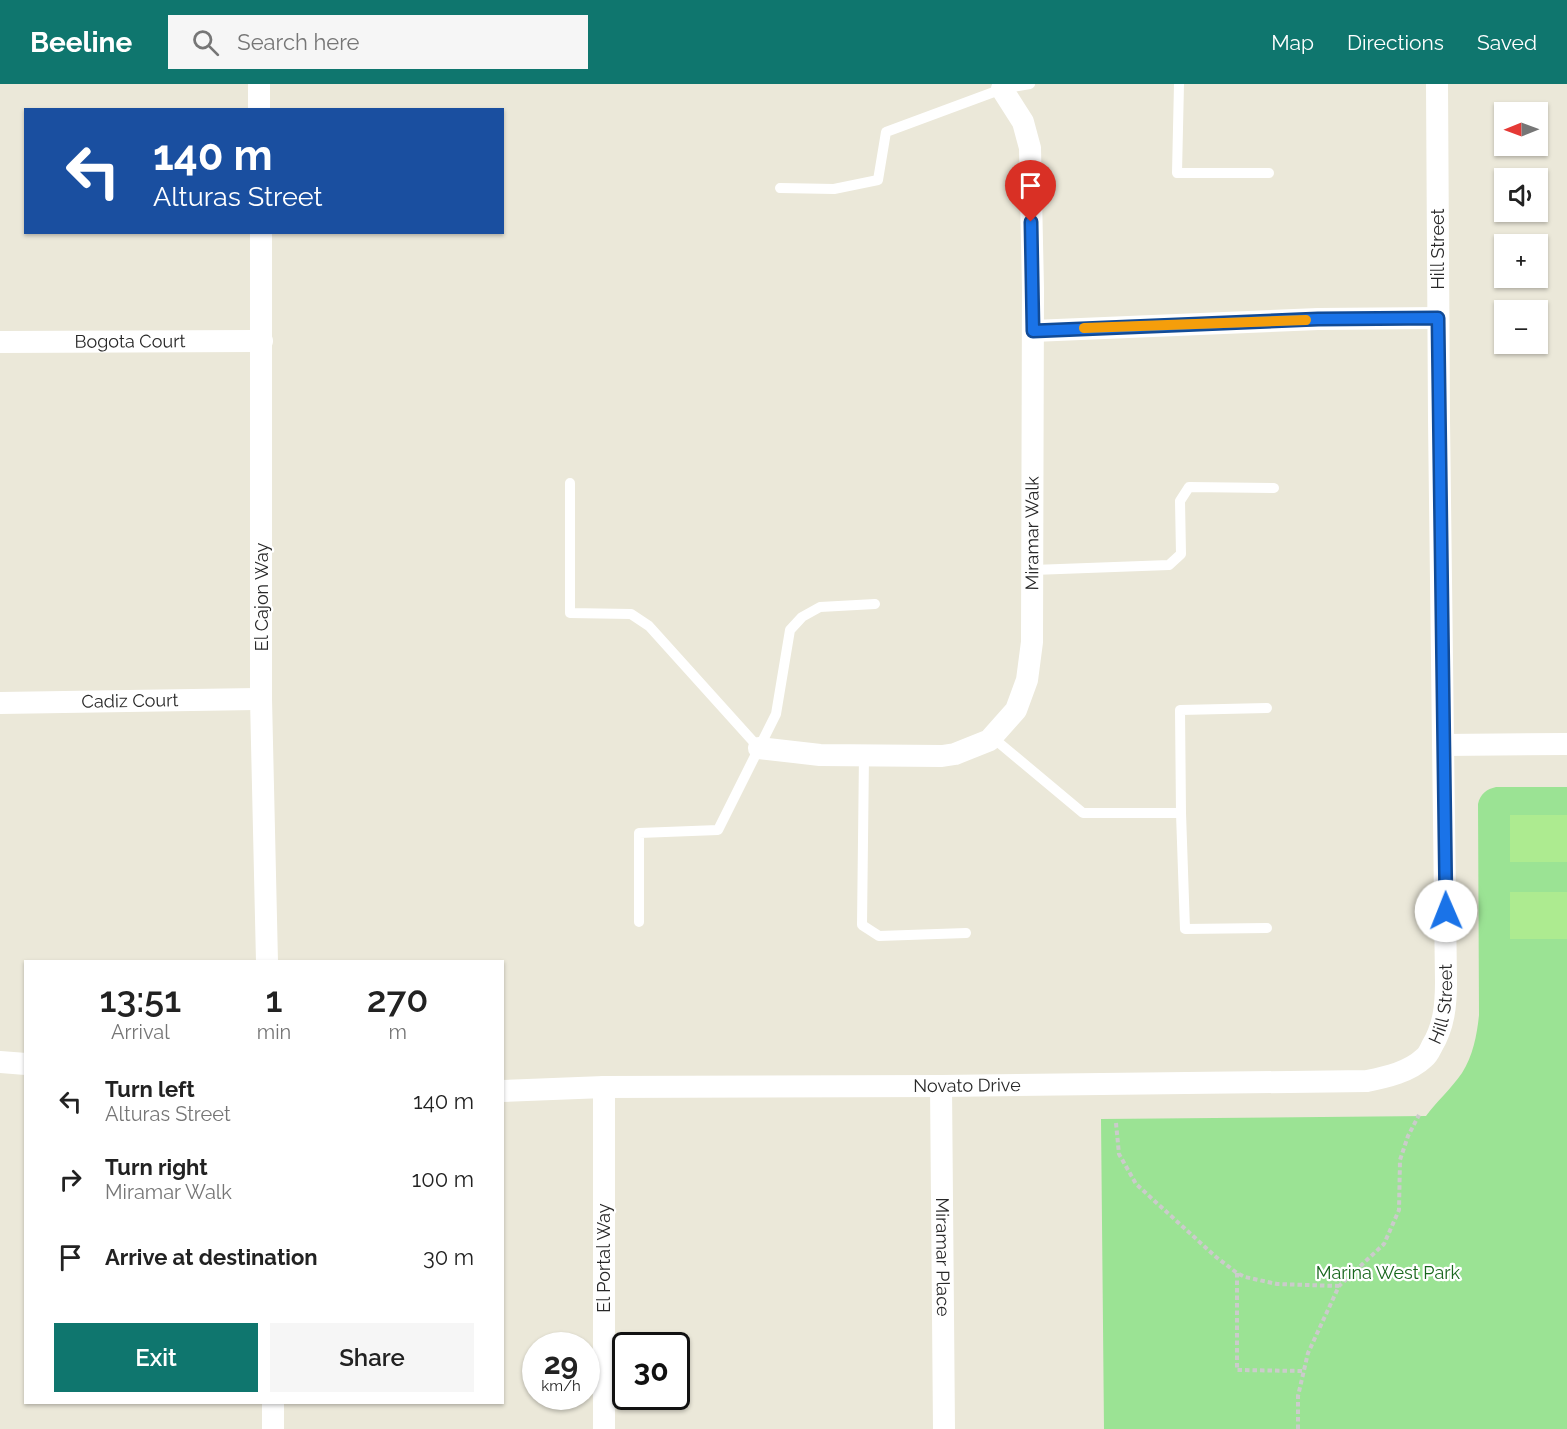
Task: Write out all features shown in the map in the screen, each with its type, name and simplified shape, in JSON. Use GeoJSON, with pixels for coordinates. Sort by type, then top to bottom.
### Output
{"type":"FeatureCollection","features":[{"type":"Feature","properties":{"kind":"street"},"geometry":{"type":"LineString","coordinates":[[259,84],[259,108]]}},
{"type":"Feature","properties":{"kind":"street","name":"Hill Street"},"geometry":{"type":"LineString","coordinates":[[1425,1058],[1436,1040],[1446,1007],[1437,84]]}},
{"type":"Feature","properties":{"kind":"street","name":"Miramar Walk"},"geometry":{"type":"LineString","coordinates":[[759,748],[820,755],[942,756],[955,754],[990,740],[1016,711],[1028,680],[1032,642],[1033,331],[1030,148],[1023,122],[1002,89]]}},
{"type":"Feature","properties":{"kind":"street","name":"El Cajon Way"},"geometry":{"type":"LineString","coordinates":[[261,234],[261,699],[267,960]]}},
{"type":"Feature","properties":{"kind":"street"},"geometry":{"type":"LineString","coordinates":[[1033,331],[1318,319],[1438,318]]}},
{"type":"Feature","properties":{"kind":"street","name":"Bogota Court"},"geometry":{"type":"LineString","coordinates":[[0,342],[262,341]]}},
{"type":"Feature","properties":{"kind":"street","name":"Cadiz Court"},"geometry":{"type":"LineString","coordinates":[[0,703],[261,699]]}},
{"type":"Feature","properties":{"kind":"street"},"geometry":{"type":"LineString","coordinates":[[1443,745],[1567,744]]}},
{"type":"Feature","properties":{"kind":"street","name":"Novato Drive"},"geometry":{"type":"LineString","coordinates":[[504,1091],[604,1087],[1367,1081],[1406,1070],[1425,1058]]}},
{"type":"Feature","properties":{"kind":"street"},"geometry":{"type":"LineString","coordinates":[[0,1062],[24,1064]]}},
{"type":"Feature","properties":{"kind":"street","name":"Miramar Place"},"geometry":{"type":"LineString","coordinates":[[941,1086],[944,1429]]}},
{"type":"Feature","properties":{"kind":"street","name":"El Portal Way"},"geometry":{"type":"LineString","coordinates":[[604,1087],[604,1429]]}},
{"type":"Feature","properties":{"kind":"street"},"geometry":{"type":"LineString","coordinates":[[273,1404],[273,1429]]}},
{"type":"Feature","properties":{"kind":"lane"},"geometry":{"type":"LineString","coordinates":[[780,188],[834,189],[878,180],[886,132],[1002,89],[1030,84]]}},
{"type":"Feature","properties":{"kind":"lane"},"geometry":{"type":"LineString","coordinates":[[1179,84],[1177,173],[1269,173]]}},
{"type":"Feature","properties":{"kind":"lane"},"geometry":{"type":"LineString","coordinates":[[570,483],[570,613],[631,614],[649,626],[759,748]]}},
{"type":"Feature","properties":{"kind":"lane"},"geometry":{"type":"LineString","coordinates":[[1032,570],[1169,565],[1181,554],[1179,501],[1189,487],[1274,488]]}},
{"type":"Feature","properties":{"kind":"lane"},"geometry":{"type":"LineString","coordinates":[[639,922],[639,833],[718,830],[776,714],[790,630],[802,617],[820,607],[875,604]]}},
{"type":"Feature","properties":{"kind":"lane"},"geometry":{"type":"LineString","coordinates":[[1267,708],[1180,710],[1185,929],[1267,928]]}},
{"type":"Feature","properties":{"kind":"lane"},"geometry":{"type":"LineString","coordinates":[[992,737],[1083,813],[1181,813]]}},
{"type":"Feature","properties":{"kind":"lane"},"geometry":{"type":"LineString","coordinates":[[864,755],[862,925],[879,936],[966,933]]}},
{"type":"Feature","properties":{"kind":"path"},"geometry":{"type":"LineString","coordinates":[[1298,1429],[1299,1396],[1308,1353],[1339,1286],[1384,1244],[1399,1210],[1401,1160],[1408,1136],[1419,1115]]}},
{"type":"Feature","properties":{"kind":"path"},"geometry":{"type":"LineString","coordinates":[[1116,1123],[1119,1154],[1136,1184],[1216,1257],[1237,1273],[1277,1284],[1339,1286]]}},
{"type":"Feature","properties":{"kind":"path"},"geometry":{"type":"LineString","coordinates":[[1237,1273],[1237,1370],[1304,1371]]}},
{"type":"Feature","properties":{"kind":"green space","name":"Marina West Park"},"geometry":{"type":"Polygon","coordinates":[[[1496,787],[1567,787],[1567,1429],[1104,1429],[1101,1119],[1426,1116],[1462,1073],[1476,1038],[1479,1015],[1478,804],[1484,792],[1496,787]]]}},
{"type":"Feature","properties":{"kind":"green space"},"geometry":{"type":"Polygon","coordinates":[[[1510,815],[1567,815],[1567,862],[1510,862],[1510,815]]]}},
{"type":"Feature","properties":{"kind":"green space"},"geometry":{"type":"Polygon","coordinates":[[[1510,892],[1567,892],[1567,939],[1510,939],[1510,892]]]}},
{"type":"Feature","properties":{"kind":"slow traffic"},"geometry":{"type":"LineString","coordinates":[[1084,328],[1306,320]]}},
{"type":"Feature","properties":{"kind":"route"},"geometry":{"type":"LineString","coordinates":[[1031,222],[1033,331],[1318,319],[1438,318],[1446,911]]}}]}
